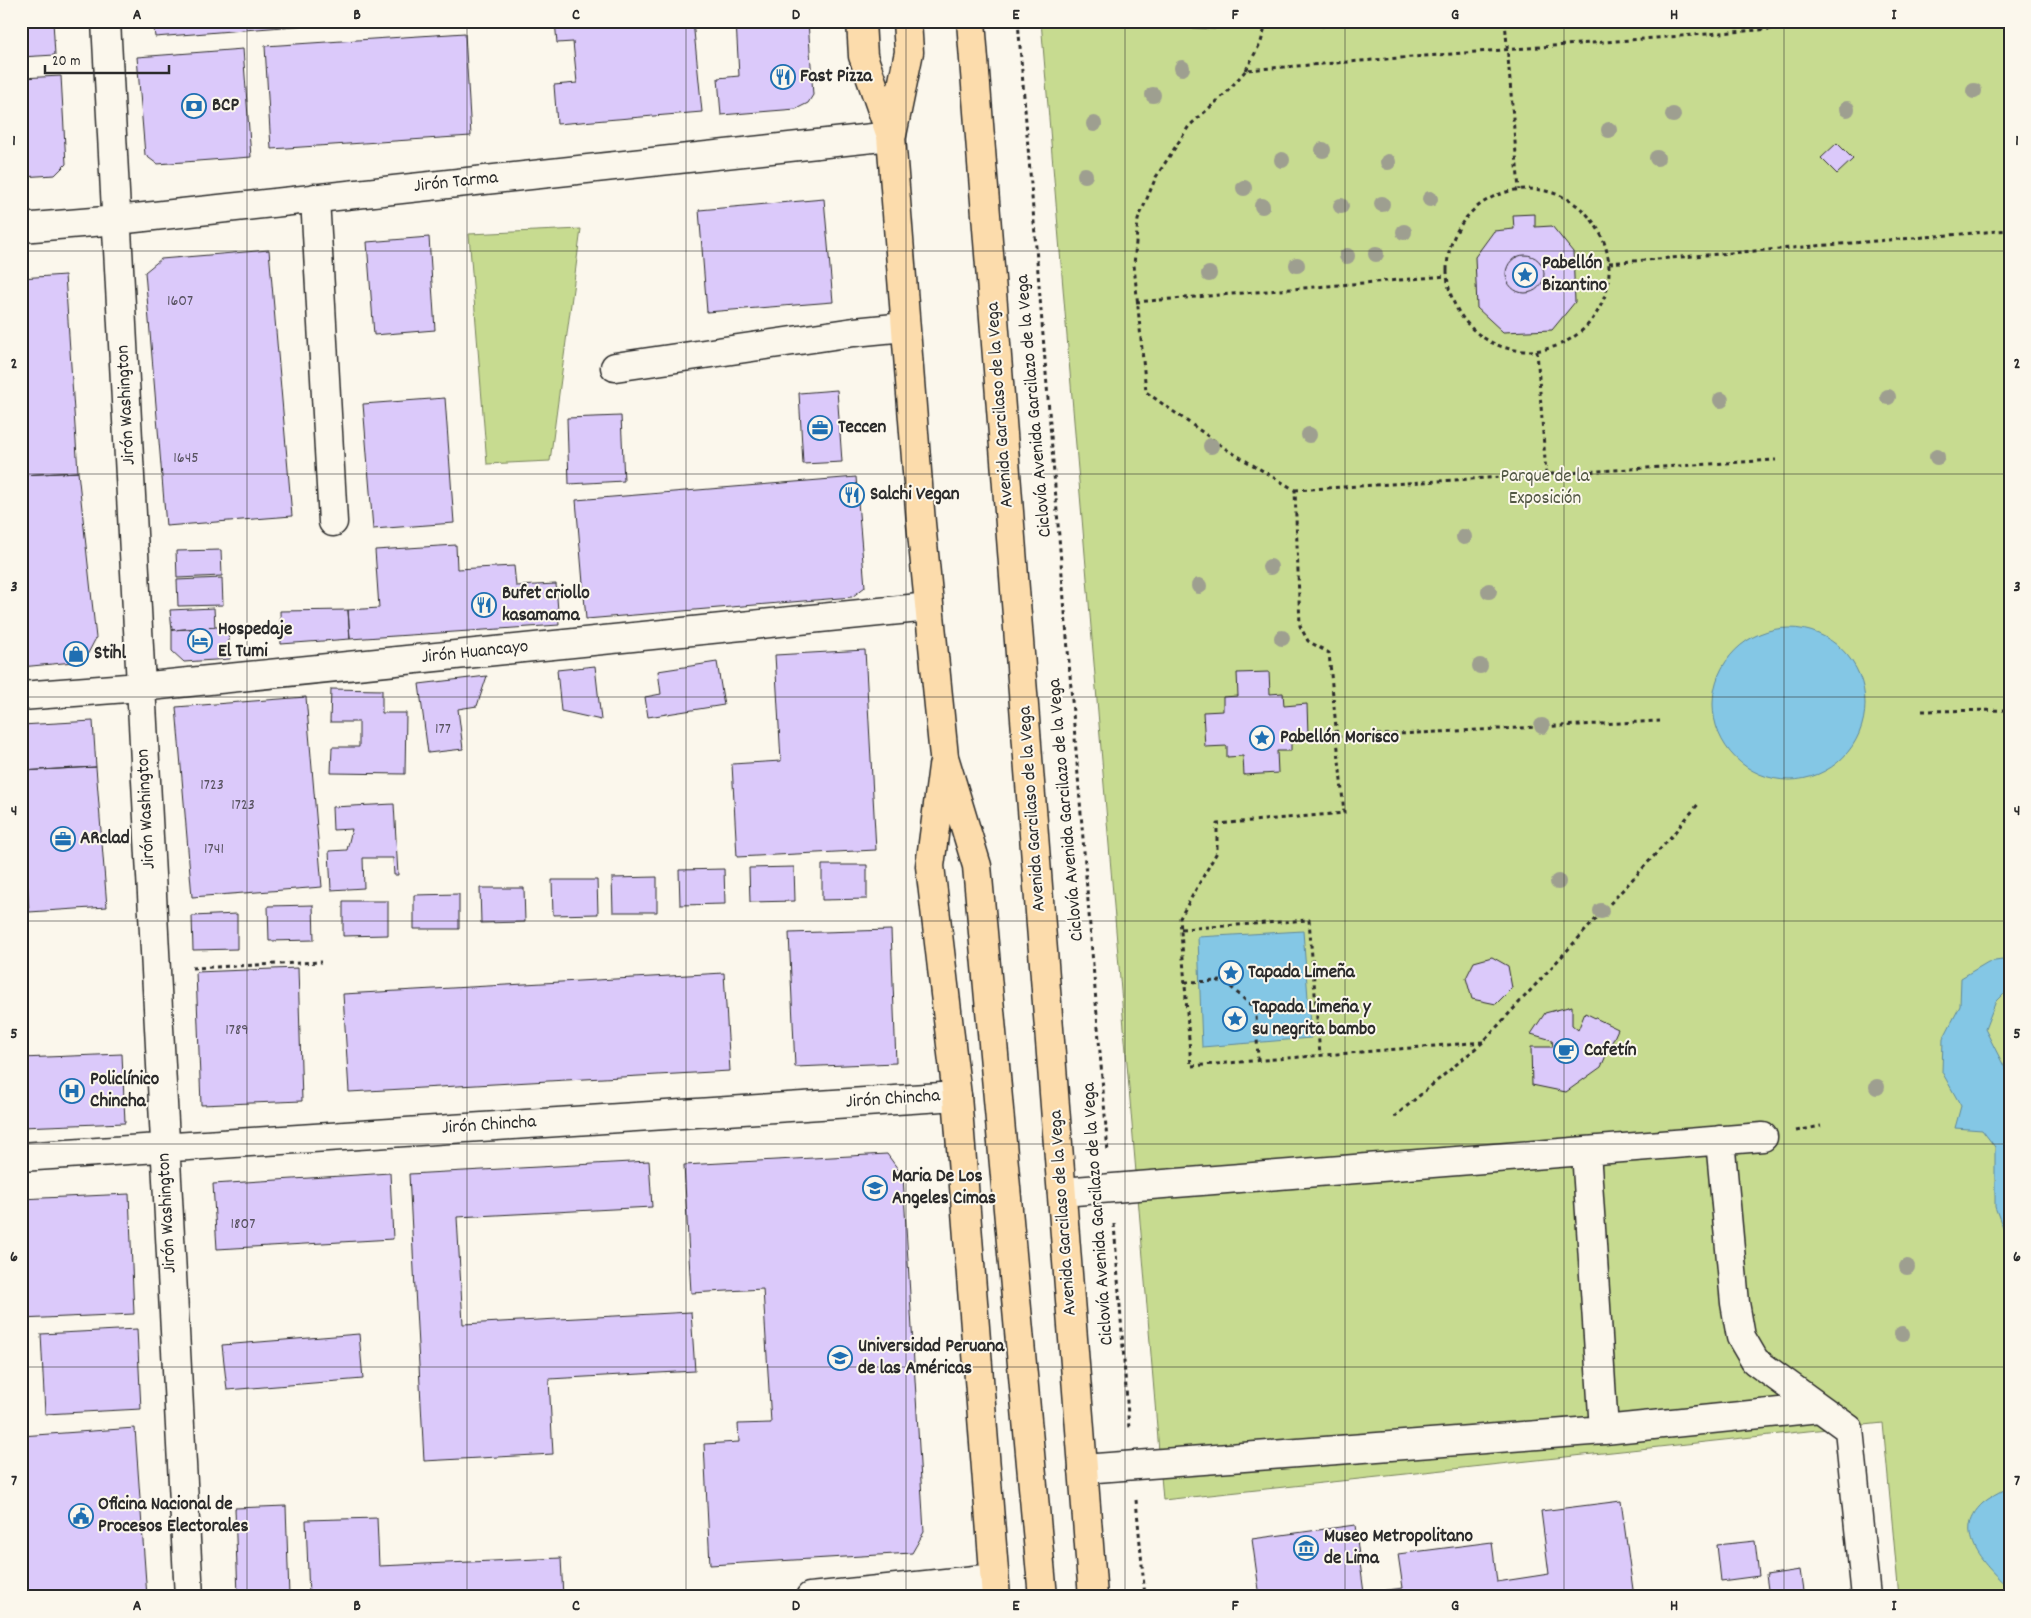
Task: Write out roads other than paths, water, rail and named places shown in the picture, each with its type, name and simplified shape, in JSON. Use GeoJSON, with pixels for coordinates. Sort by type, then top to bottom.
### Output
{"type":"FeatureCollection","features":[{"type":"Feature","properties":{"kind":"main road"},"geometry":{"type":"LineString","coordinates":[[861,21],[863,56],[891,136],[905,327],[944,757],[977,866],[1043,1597]]}},
{"type":"Feature","properties":{"kind":"main road"},"geometry":{"type":"LineString","coordinates":[[891,136],[910,52],[907,21]]}},
{"type":"Feature","properties":{"kind":"main road","name":"Avenida Garcilaso de la Vega"},"geometry":{"type":"LineString","coordinates":[[971,21],[1093,1597]]}},
{"type":"Feature","properties":{"kind":"main road"},"geometry":{"type":"LineString","coordinates":[[944,757],[930,866],[957,1096],[995,1588]]}},
{"type":"Feature","properties":{"kind":"street","name":"Jirón Washington"},"geometry":{"type":"LineString","coordinates":[[106,21],[137,579],[140,687],[189,1597]]}},
{"type":"Feature","properties":{"kind":"street","name":"Jirón Tarma"},"geometry":{"type":"LineString","coordinates":[[21,228],[117,220],[891,136]]}},
{"type":"Feature","properties":{"kind":"street"},"geometry":{"type":"LineString","coordinates":[[315,198],[332,522]]}},
{"type":"Feature","properties":{"kind":"street"},"geometry":{"type":"LineString","coordinates":[[615,367],[854,332],[905,327]]}},
{"type":"Feature","properties":{"kind":"street","name":"Jirón Huancayo"},"geometry":{"type":"LineString","coordinates":[[21,696],[140,687],[929,607]]}},
{"type":"Feature","properties":{"kind":"street","name":"Jirón Chincha"},"geometry":{"type":"LineString","coordinates":[[21,1157],[957,1096]]}},
{"type":"Feature","properties":{"kind":"street"},"geometry":{"type":"LineString","coordinates":[[1062,1192],[1764,1136]]}},
{"type":"Feature","properties":{"kind":"street"},"geometry":{"type":"LineString","coordinates":[[1720,1140],[1735,1303],[1741,1337],[1756,1362],[1849,1429],[1866,1597]]}},
{"type":"Feature","properties":{"kind":"street"},"geometry":{"type":"LineString","coordinates":[[1586,1151],[1604,1430]]}},
{"type":"Feature","properties":{"kind":"street"},"geometry":{"type":"LineString","coordinates":[[1082,1469],[1604,1430],[1818,1408]]}},
{"type":"Feature","properties":{"kind":"street"},"geometry":{"type":"LineString","coordinates":[[810,1597],[995,1588]]}},
{"type":"Feature","properties":{"kind":"water"},"geometry":{"type":"Polygon","coordinates":[[[1789,628],[1804,629],[1818,634],[1843,650],[1859,675],[1864,689],[1864,719],[1859,733],[1843,758],[1818,774],[1804,779],[1789,780],[1774,779],[1760,774],[1735,758],[1719,733],[1714,719],[1713,704],[1714,689],[1719,675],[1735,650],[1760,634],[1774,629],[1789,628]]]}},
{"type":"Feature","properties":{"kind":"water"},"geometry":{"type":"Polygon","coordinates":[[[1303,931],[1311,1038],[1202,1047],[1198,937],[1303,931]]]}},
{"type":"Feature","properties":{"kind":"water"},"geometry":{"type":"Polygon","coordinates":[[[2002,960],[2010,963],[2010,987],[1996,1001],[1985,1029],[2007,1072],[2010,1074],[2010,1239],[2006,1236],[1995,1207],[1995,1147],[1982,1130],[1955,1128],[1961,1106],[1942,1072],[1943,1039],[1960,1006],[1961,978],[1988,962],[2002,960]]]}},
{"type":"Feature","properties":{"kind":"water"},"geometry":{"type":"Polygon","coordinates":[[[2010,1488],[2010,1589],[1982,1560],[1975,1549],[1971,1538],[1970,1526],[1974,1514],[1983,1503],[2010,1488]]]}},
{"type":"Feature","properties":{"kind":"place","name":"Fast Pizza"},"geometry":{"type":"Point","coordinates":[783,77]}},
{"type":"Feature","properties":{"kind":"place","name":"BCP"},"geometry":{"type":"Point","coordinates":[194,106]}},
{"type":"Feature","properties":{"kind":"place","name":"Pabellón Bizantino"},"geometry":{"type":"Point","coordinates":[1525,275]}},
{"type":"Feature","properties":{"kind":"place","name":"Teccen"},"geometry":{"type":"Point","coordinates":[820,428]}},
{"type":"Feature","properties":{"kind":"place","name":"Salchi Vegan"},"geometry":{"type":"Point","coordinates":[852,495]}},
{"type":"Feature","properties":{"kind":"place","name":"Bufet criollo kasamama"},"geometry":{"type":"Point","coordinates":[484,605]}},
{"type":"Feature","properties":{"kind":"place","name":"Hospedaje El Tumi"},"geometry":{"type":"Point","coordinates":[200,641]}},
{"type":"Feature","properties":{"kind":"place","name":"Stihl"},"geometry":{"type":"Point","coordinates":[76,654]}},
{"type":"Feature","properties":{"kind":"place","name":"Pabellón Morisco"},"geometry":{"type":"Point","coordinates":[1262,738]}},
{"type":"Feature","properties":{"kind":"place","name":"ARclad"},"geometry":{"type":"Point","coordinates":[63,839]}},
{"type":"Feature","properties":{"kind":"place","name":"Tapada Limeña"},"geometry":{"type":"Point","coordinates":[1231,973]}},
{"type":"Feature","properties":{"kind":"place","name":"Tapada Limeña y su negrita bambo"},"geometry":{"type":"Point","coordinates":[1235,1019]}},
{"type":"Feature","properties":{"kind":"place","name":"Cafetín"},"geometry":{"type":"Point","coordinates":[1566,1051]}},
{"type":"Feature","properties":{"kind":"place","name":"Policlínico Chincha"},"geometry":{"type":"Point","coordinates":[72,1091]}},
{"type":"Feature","properties":{"kind":"place","name":"Maria De Los Angeles Cimas"},"geometry":{"type":"Point","coordinates":[875,1188]}},
{"type":"Feature","properties":{"kind":"place","name":"Universidad Peruana de las Américas"},"geometry":{"type":"Point","coordinates":[840,1358]}},
{"type":"Feature","properties":{"kind":"place","name":"Oficina Nacional de Procesos Electorales"},"geometry":{"type":"Point","coordinates":[81,1516]}},
{"type":"Feature","properties":{"kind":"place","name":"Museo Metropolitano de Lima"},"geometry":{"type":"Point","coordinates":[1306,1548]}},
{"type":"Feature","properties":{"kind":"park label","name":"Parque de la Exposición"},"geometry":{"type":"Point","coordinates":[1545,488]}}]}
